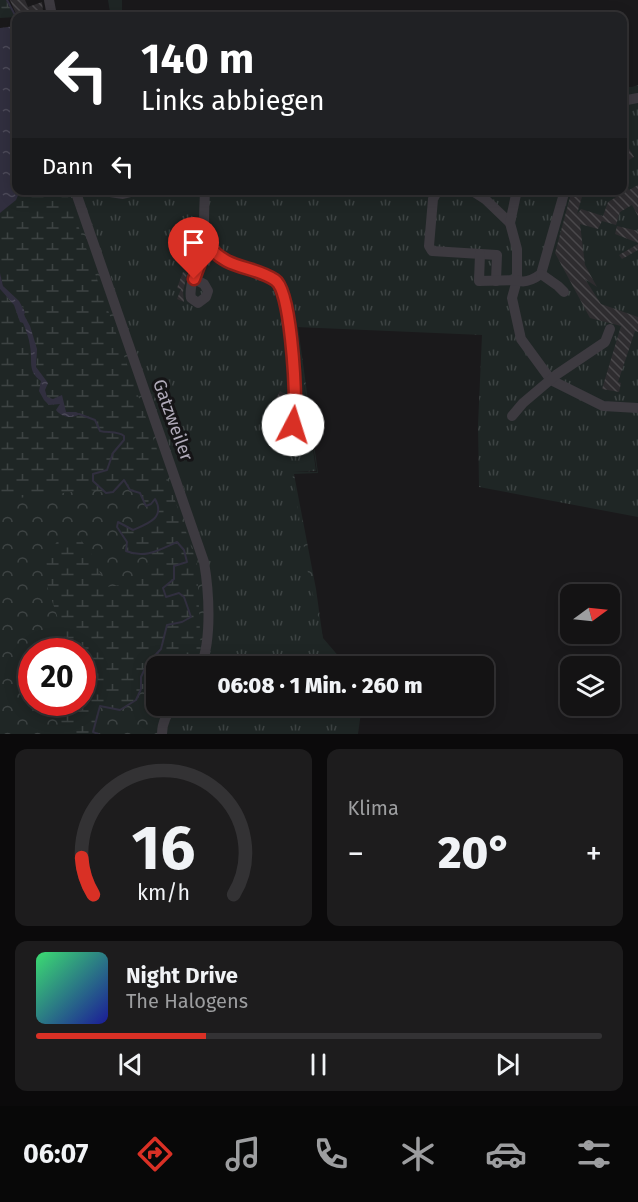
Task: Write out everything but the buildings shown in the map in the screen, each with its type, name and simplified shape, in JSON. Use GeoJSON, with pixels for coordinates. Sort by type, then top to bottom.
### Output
{"type":"FeatureCollection","features":[{"type":"Feature","properties":{"kind":"street","name":"Gatzweiler"},"geometry":{"type":"LineString","coordinates":[[77,195],[204,562],[207,587],[204,656]]}},
{"type":"Feature","properties":{"kind":"street"},"geometry":{"type":"LineString","coordinates":[[206,195],[204,234],[207,244],[231,264],[273,279],[281,285],[288,309],[295,405]]}},
{"type":"Feature","properties":{"kind":"street"},"geometry":{"type":"LineString","coordinates":[[433,195],[429,246],[432,251],[498,255],[496,281]]}},
{"type":"Feature","properties":{"kind":"street"},"geometry":{"type":"LineString","coordinates":[[479,195],[510,223]]}},
{"type":"Feature","properties":{"kind":"street"},"geometry":{"type":"LineString","coordinates":[[516,195],[510,223],[517,249],[517,280],[512,298],[522,339],[551,380],[603,406],[638,408]]}},
{"type":"Feature","properties":{"kind":"street"},"geometry":{"type":"LineString","coordinates":[[480,254],[480,281],[517,280],[520,282],[533,279],[541,274],[564,195]]}},
{"type":"Feature","properties":{"kind":"street"},"geometry":{"type":"LineString","coordinates":[[194,279],[207,244]]}},
{"type":"Feature","properties":{"kind":"street"},"geometry":{"type":"LineString","coordinates":[[541,274],[564,292]]}},
{"type":"Feature","properties":{"kind":"street"},"geometry":{"type":"LineString","coordinates":[[512,416],[551,380],[604,342],[610,329]]}},
{"type":"Feature","properties":{"kind":"street"},"geometry":{"type":"LineString","coordinates":[[162,734],[162,725],[166,716]]}},
{"type":"Feature","properties":{"kind":"green space"},"geometry":{"type":"Polygon","coordinates":[[[0,0],[6,0],[12,12],[12,17],[0,18],[0,0]]]}},
{"type":"Feature","properties":{"kind":"green space"},"geometry":{"type":"Polygon","coordinates":[[[108,0],[122,0],[122,12],[110,12],[108,0]]]}},
{"type":"Feature","properties":{"kind":"green space"},"geometry":{"type":"Polygon","coordinates":[[[638,85],[638,517],[479,487],[478,425],[482,335],[296,327],[316,471],[292,472],[308,573],[323,638],[338,656],[205,656],[205,549],[82,195],[627,195],[627,87],[638,85]]]}},
{"type":"Feature","properties":{"kind":"green space"},"geometry":{"type":"Polygon","coordinates":[[[17,195],[184,195],[286,472],[317,472],[288,276],[292,283],[318,473],[294,474],[323,639],[207,623],[201,564],[205,607],[203,654],[146,656],[146,716],[166,716],[159,734],[0,734],[0,289],[7,298],[0,273],[0,213],[17,195]]]}},
{"type":"Feature","properties":{"kind":"green space"},"geometry":{"type":"Polygon","coordinates":[[[18,195],[67,195],[197,563],[201,656],[146,656],[146,689],[141,689],[136,700],[120,710],[100,707],[93,732],[98,734],[60,734],[61,716],[96,716],[96,638],[65,638],[48,589],[46,558],[60,537],[77,535],[93,556],[106,587],[131,583],[146,571],[152,554],[137,556],[126,551],[126,542],[117,527],[118,522],[133,530],[153,519],[157,515],[158,506],[155,500],[146,506],[140,493],[130,490],[124,480],[113,492],[90,490],[0,500],[0,289],[14,305],[25,328],[30,343],[32,370],[41,381],[39,391],[44,400],[49,405],[60,404],[58,408],[60,415],[76,412],[66,412],[58,398],[47,397],[45,386],[36,367],[37,361],[30,326],[24,315],[25,311],[19,301],[3,286],[0,273],[0,213],[16,200],[18,195]]]}},
{"type":"Feature","properties":{"kind":"green space"},"geometry":{"type":"Polygon","coordinates":[[[171,716],[360,716],[358,734],[166,734],[167,723],[171,716]]]}},
{"type":"Feature","properties":{"kind":"water"},"geometry":{"type":"Polygon","coordinates":[[[12,26],[12,195],[18,195],[16,200],[0,213],[0,28],[12,26]]]}},
{"type":"Feature","properties":{"kind":"water"},"geometry":{"type":"Polygon","coordinates":[[[0,273],[3,286],[19,301],[25,312],[24,315],[37,349],[36,367],[48,383],[45,390],[47,397],[53,399],[62,395],[66,412],[80,414],[77,416],[61,415],[56,410],[60,404],[49,405],[39,391],[41,381],[32,369],[30,343],[14,305],[0,289],[0,273]]]}},
{"type":"Feature","properties":{"kind":"waterway"},"geometry":{"type":"LineString","coordinates":[[7,0],[13,12]]}},
{"type":"Feature","properties":{"kind":"waterway"},"geometry":{"type":"LineString","coordinates":[[79,414],[95,420],[100,431],[124,436],[124,440],[113,453],[107,470],[93,474],[93,481],[106,493],[113,492],[124,480],[130,490],[140,493],[146,506],[155,499],[158,511],[157,516],[153,519],[133,530],[118,522],[117,527],[127,542],[126,551],[146,554],[177,542],[184,550],[187,562],[174,566],[174,579],[163,588],[166,597],[179,593],[184,597],[191,617],[182,622],[167,625],[161,649],[147,664],[141,677],[141,689],[136,700],[120,710],[100,706],[93,732],[98,734]]}},
{"type":"Feature","properties":{"kind":"route"},"geometry":{"type":"LineString","coordinates":[[194,279],[207,244],[231,264],[273,279],[281,285],[288,309],[295,405],[299,416],[293,425]]}}]}
